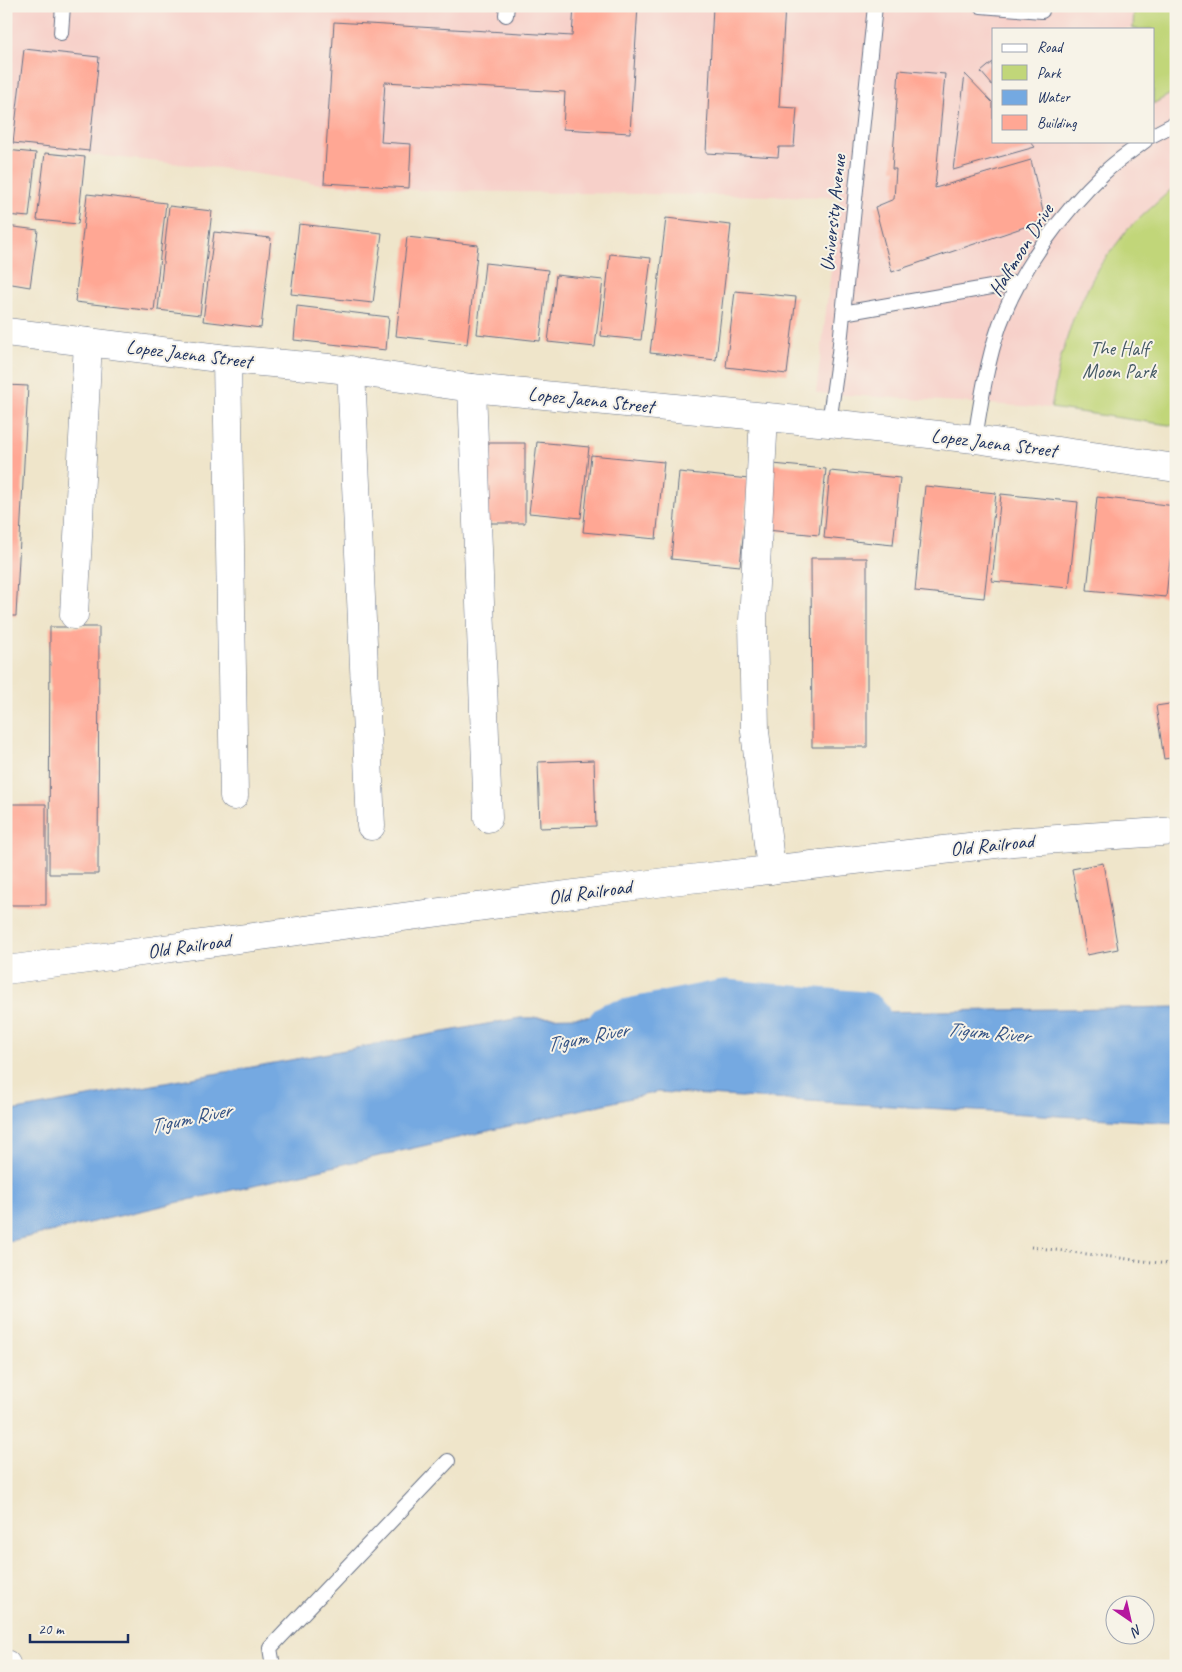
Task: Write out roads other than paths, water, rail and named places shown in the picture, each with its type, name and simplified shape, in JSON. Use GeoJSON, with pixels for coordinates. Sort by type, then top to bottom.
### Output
{"type":"FeatureCollection","features":[{"type":"Feature","properties":{"kind":"street","name":"Lopez Jaena Street"},"geometry":{"type":"LineString","coordinates":[[6,332],[226,359],[350,370],[472,388],[975,439],[1176,468]]}},
{"type":"Feature","properties":{"kind":"street"},"geometry":{"type":"LineString","coordinates":[[74,615],[88,342]]}},
{"type":"Feature","properties":{"kind":"street"},"geometry":{"type":"LineString","coordinates":[[226,359],[234,796]]}},
{"type":"Feature","properties":{"kind":"street"},"geometry":{"type":"LineString","coordinates":[[350,370],[371,826]]}},
{"type":"Feature","properties":{"kind":"street"},"geometry":{"type":"LineString","coordinates":[[472,388],[488,818]]}},
{"type":"Feature","properties":{"kind":"street"},"geometry":{"type":"LineString","coordinates":[[764,417],[753,621],[755,731],[771,870]]}},
{"type":"Feature","properties":{"kind":"street","name":"Old Railroad"},"geometry":{"type":"LineString","coordinates":[[6,970],[672,881],[1013,842],[1176,831]]}},
{"type":"Feature","properties":{"kind":"lane"},"geometry":{"type":"LineString","coordinates":[[61,33],[63,6]]}},
{"type":"Feature","properties":{"kind":"lane","name":"University Avenue"},"geometry":{"type":"LineString","coordinates":[[829,423],[839,353],[876,6]]}},
{"type":"Feature","properties":{"kind":"lane"},"geometry":{"type":"LineString","coordinates":[[982,6],[1042,11]]}},
{"type":"Feature","properties":{"kind":"lane"},"geometry":{"type":"LineString","coordinates":[[1154,134],[1176,123]]}},
{"type":"Feature","properties":{"kind":"lane","name":"Halfmoon Drive"},"geometry":{"type":"LineString","coordinates":[[975,439],[982,389],[1000,324],[1020,282],[1056,224],[1106,171],[1143,142]]}},
{"type":"Feature","properties":{"kind":"lane"},"geometry":{"type":"LineString","coordinates":[[843,313],[1020,282]]}},
{"type":"Feature","properties":{"kind":"lane"},"geometry":{"type":"LineString","coordinates":[[273,1666],[270,1648],[448,1461]]}},
{"type":"Feature","properties":{"kind":"water"},"geometry":{"type":"Polygon","coordinates":[[[1176,1007],[1176,1123],[657,1092],[6,1242],[6,1112],[520,1018],[1176,1007]]]}},
{"type":"Feature","properties":{"kind":"waterway","name":"Tigum River"},"geometry":{"type":"LineString","coordinates":[[615,1031],[725,1009],[862,1021]]}},
{"type":"Feature","properties":{"kind":"park label","name":"The Half Moon Park"},"geometry":{"type":"Point","coordinates":[1119,360]}}]}
